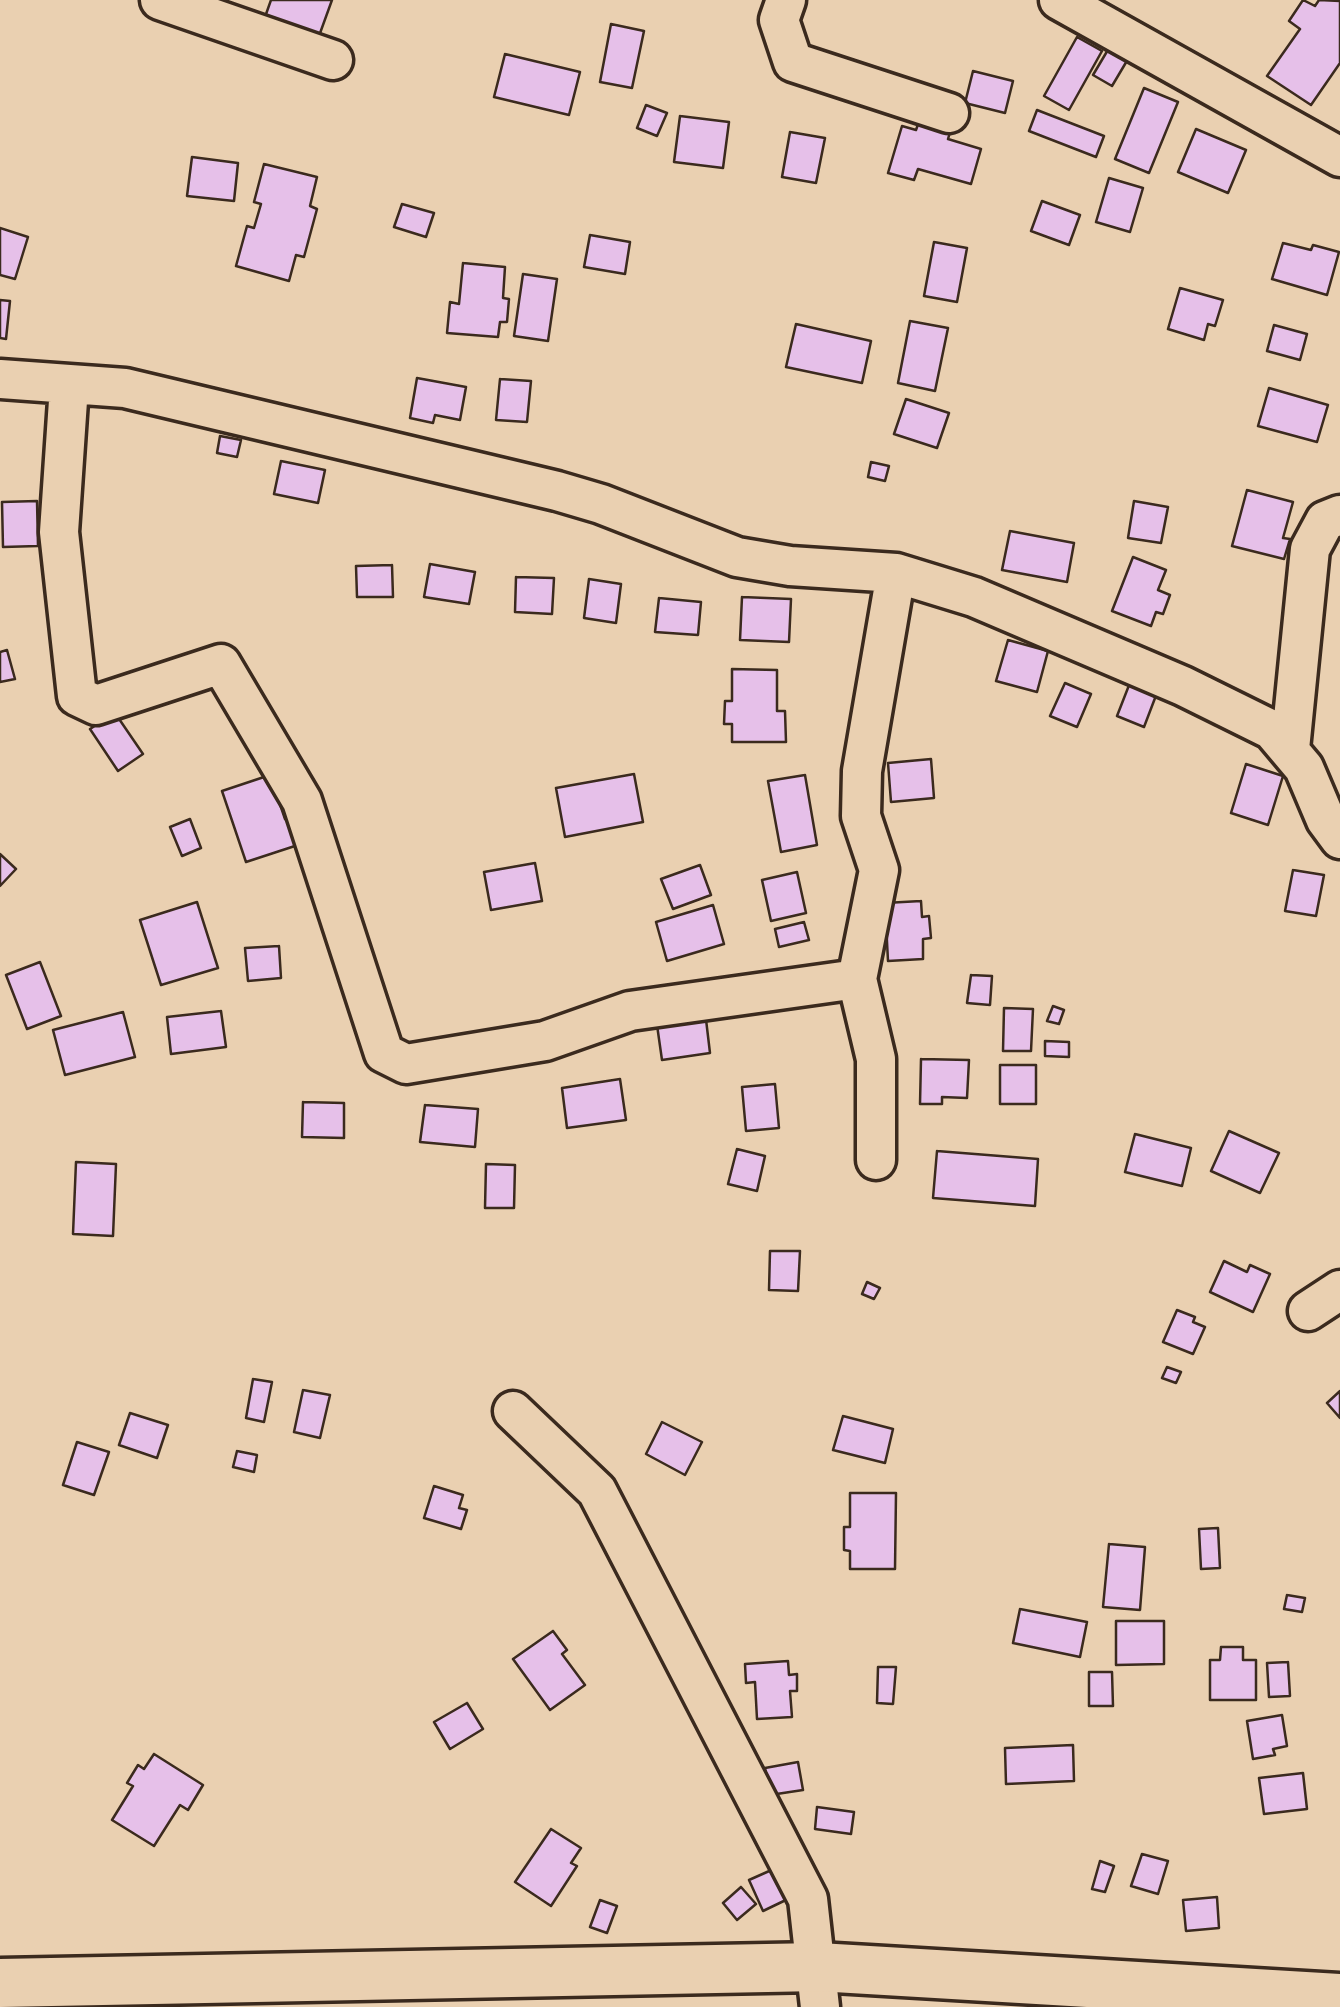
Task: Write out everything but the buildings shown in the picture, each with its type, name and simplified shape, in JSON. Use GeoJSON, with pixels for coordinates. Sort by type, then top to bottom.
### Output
{"type":"FeatureCollection","features":[{"type":"Feature","properties":{"kind":"street"},"geometry":{"type":"LineString","coordinates":[[160,0],[334,60]]}},
{"type":"Feature","properties":{"kind":"street"},"geometry":{"type":"LineString","coordinates":[[786,0],[779,20],[793,62],[949,113]]}},
{"type":"Feature","properties":{"kind":"street"},"geometry":{"type":"LineString","coordinates":[[1058,0],[1340,157]]}},
{"type":"Feature","properties":{"kind":"street"},"geometry":{"type":"LineString","coordinates":[[0,379],[125,388],[455,465],[601,504],[737,557],[790,566],[896,573],[992,604],[1166,678],[1272,730],[1304,768],[1326,820],[1340,839]]}},
{"type":"Feature","properties":{"kind":"street"},"geometry":{"type":"LineString","coordinates":[[69,386],[58,532],[77,696],[96,705],[221,664],[302,802],[384,1053],[406,1064],[545,1041],[630,1011],[858,979]]}},
{"type":"Feature","properties":{"kind":"street"},"geometry":{"type":"LineString","coordinates":[[1290,749],[1310,549],[1325,521],[1340,515]]}},
{"type":"Feature","properties":{"kind":"street"},"geometry":{"type":"LineString","coordinates":[[876,1160],[876,1058],[858,979],[880,870],[861,816],[862,771],[896,573]]}},
{"type":"Feature","properties":{"kind":"street"},"geometry":{"type":"LineString","coordinates":[[1308,1311],[1340,1290]]}},
{"type":"Feature","properties":{"kind":"street"},"geometry":{"type":"LineString","coordinates":[[512,1411],[598,1491],[808,1899],[819,1987]]}},
{"type":"Feature","properties":{"kind":"street"},"geometry":{"type":"LineString","coordinates":[[0,1983],[819,1987],[1340,1998]]}}]}
